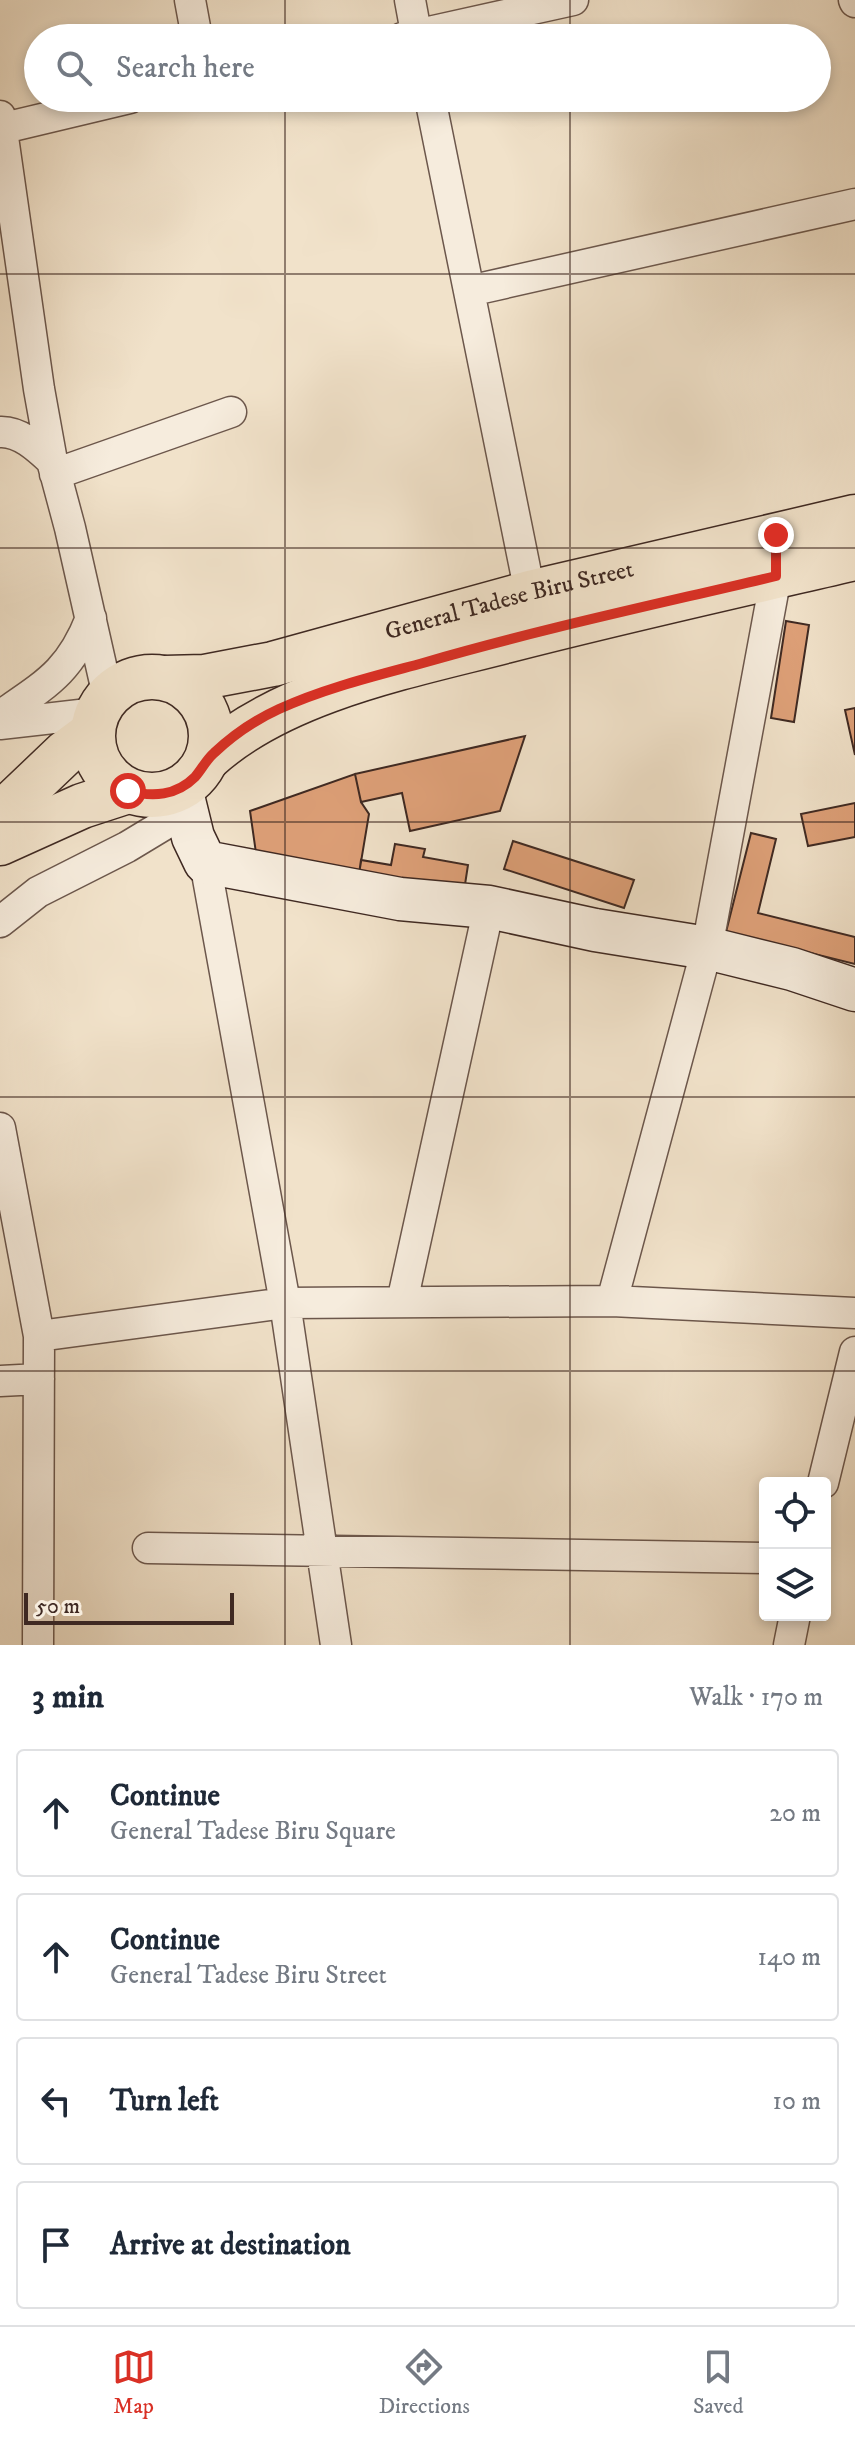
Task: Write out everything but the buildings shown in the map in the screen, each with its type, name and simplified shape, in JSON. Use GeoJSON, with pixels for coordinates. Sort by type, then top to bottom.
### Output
{"type":"FeatureCollection","features":[{"type":"Feature","properties":{"kind":"main road","name":"General Tadese Biru Street"},"geometry":{"type":"LineString","coordinates":[[191,786],[230,738],[280,709],[351,683],[532,634],[776,556],[855,517]]}},
{"type":"Feature","properties":{"kind":"main road","name":"General Tadese Biru Street"},"geometry":{"type":"LineString","coordinates":[[165,678],[204,677],[273,664],[530,593],[776,556],[855,558]]}},
{"type":"Feature","properties":{"kind":"main road"},"geometry":{"type":"LineString","coordinates":[[0,815],[65,753],[125,683],[144,677],[165,678],[184,686],[199,700],[209,718],[212,738],[191,786],[164,795],[145,795],[128,791],[115,783],[105,773],[93,747],[99,714]]}},
{"type":"Feature","properties":{"kind":"main road"},"geometry":{"type":"LineString","coordinates":[[0,843],[82,806],[128,791]]}},
{"type":"Feature","properties":{"kind":"street"},"geometry":{"type":"LineString","coordinates":[[190,0],[194,24]]}},
{"type":"Feature","properties":{"kind":"street"},"geometry":{"type":"LineString","coordinates":[[410,0],[411,24]]}},
{"type":"Feature","properties":{"kind":"street"},"geometry":{"type":"LineString","coordinates":[[469,24],[573,0]]}},
{"type":"Feature","properties":{"kind":"street"},"geometry":{"type":"LineString","coordinates":[[0,724],[99,714],[91,618],[53,468],[1,124],[61,112]]}},
{"type":"Feature","properties":{"kind":"street"},"geometry":{"type":"LineString","coordinates":[[433,112],[530,593]]}},
{"type":"Feature","properties":{"kind":"street"},"geometry":{"type":"LineString","coordinates":[[469,291],[855,204]]}},
{"type":"Feature","properties":{"kind":"street"},"geometry":{"type":"LineString","coordinates":[[53,468],[231,412]]}},
{"type":"Feature","properties":{"kind":"street"},"geometry":{"type":"LineString","coordinates":[[0,432],[9,431],[33,444],[53,468]]}},
{"type":"Feature","properties":{"kind":"street"},"geometry":{"type":"LineString","coordinates":[[612,1301],[707,948],[776,556]]}},
{"type":"Feature","properties":{"kind":"street"},"geometry":{"type":"LineString","coordinates":[[0,716],[53,679],[80,646],[91,618]]}},
{"type":"Feature","properties":{"kind":"street"},"geometry":{"type":"LineString","coordinates":[[191,786],[193,837],[205,862],[285,1303],[336,1645]]}},
{"type":"Feature","properties":{"kind":"street"},"geometry":{"type":"LineString","coordinates":[[0,922],[38,892],[127,847],[191,786]]}},
{"type":"Feature","properties":{"kind":"street"},"geometry":{"type":"LineString","coordinates":[[205,862],[400,899],[489,907],[595,930],[707,948],[792,969],[855,990]]}},
{"type":"Feature","properties":{"kind":"street"},"geometry":{"type":"LineString","coordinates":[[402,1302],[489,907]]}},
{"type":"Feature","properties":{"kind":"street"},"geometry":{"type":"LineString","coordinates":[[0,1128],[39,1336],[38,1645]]}},
{"type":"Feature","properties":{"kind":"street"},"geometry":{"type":"LineString","coordinates":[[39,1336],[285,1303],[612,1301],[855,1313]]}},
{"type":"Feature","properties":{"kind":"street"},"geometry":{"type":"LineString","coordinates":[[824,1477],[855,1352]]}},
{"type":"Feature","properties":{"kind":"street"},"geometry":{"type":"LineString","coordinates":[[0,1381],[39,1379]]}},
{"type":"Feature","properties":{"kind":"street"},"geometry":{"type":"LineString","coordinates":[[148,1548],[759,1558]]}},
{"type":"Feature","properties":{"kind":"street"},"geometry":{"type":"LineString","coordinates":[[789,1645],[794,1621]]}},
{"type":"Feature","properties":{"kind":"route"},"geometry":{"type":"LineString","coordinates":[[128,791],[164,795],[181,788],[197,776],[208,758],[230,738],[251,725],[280,709],[351,683],[560,627],[776,576],[776,535]]}}]}
